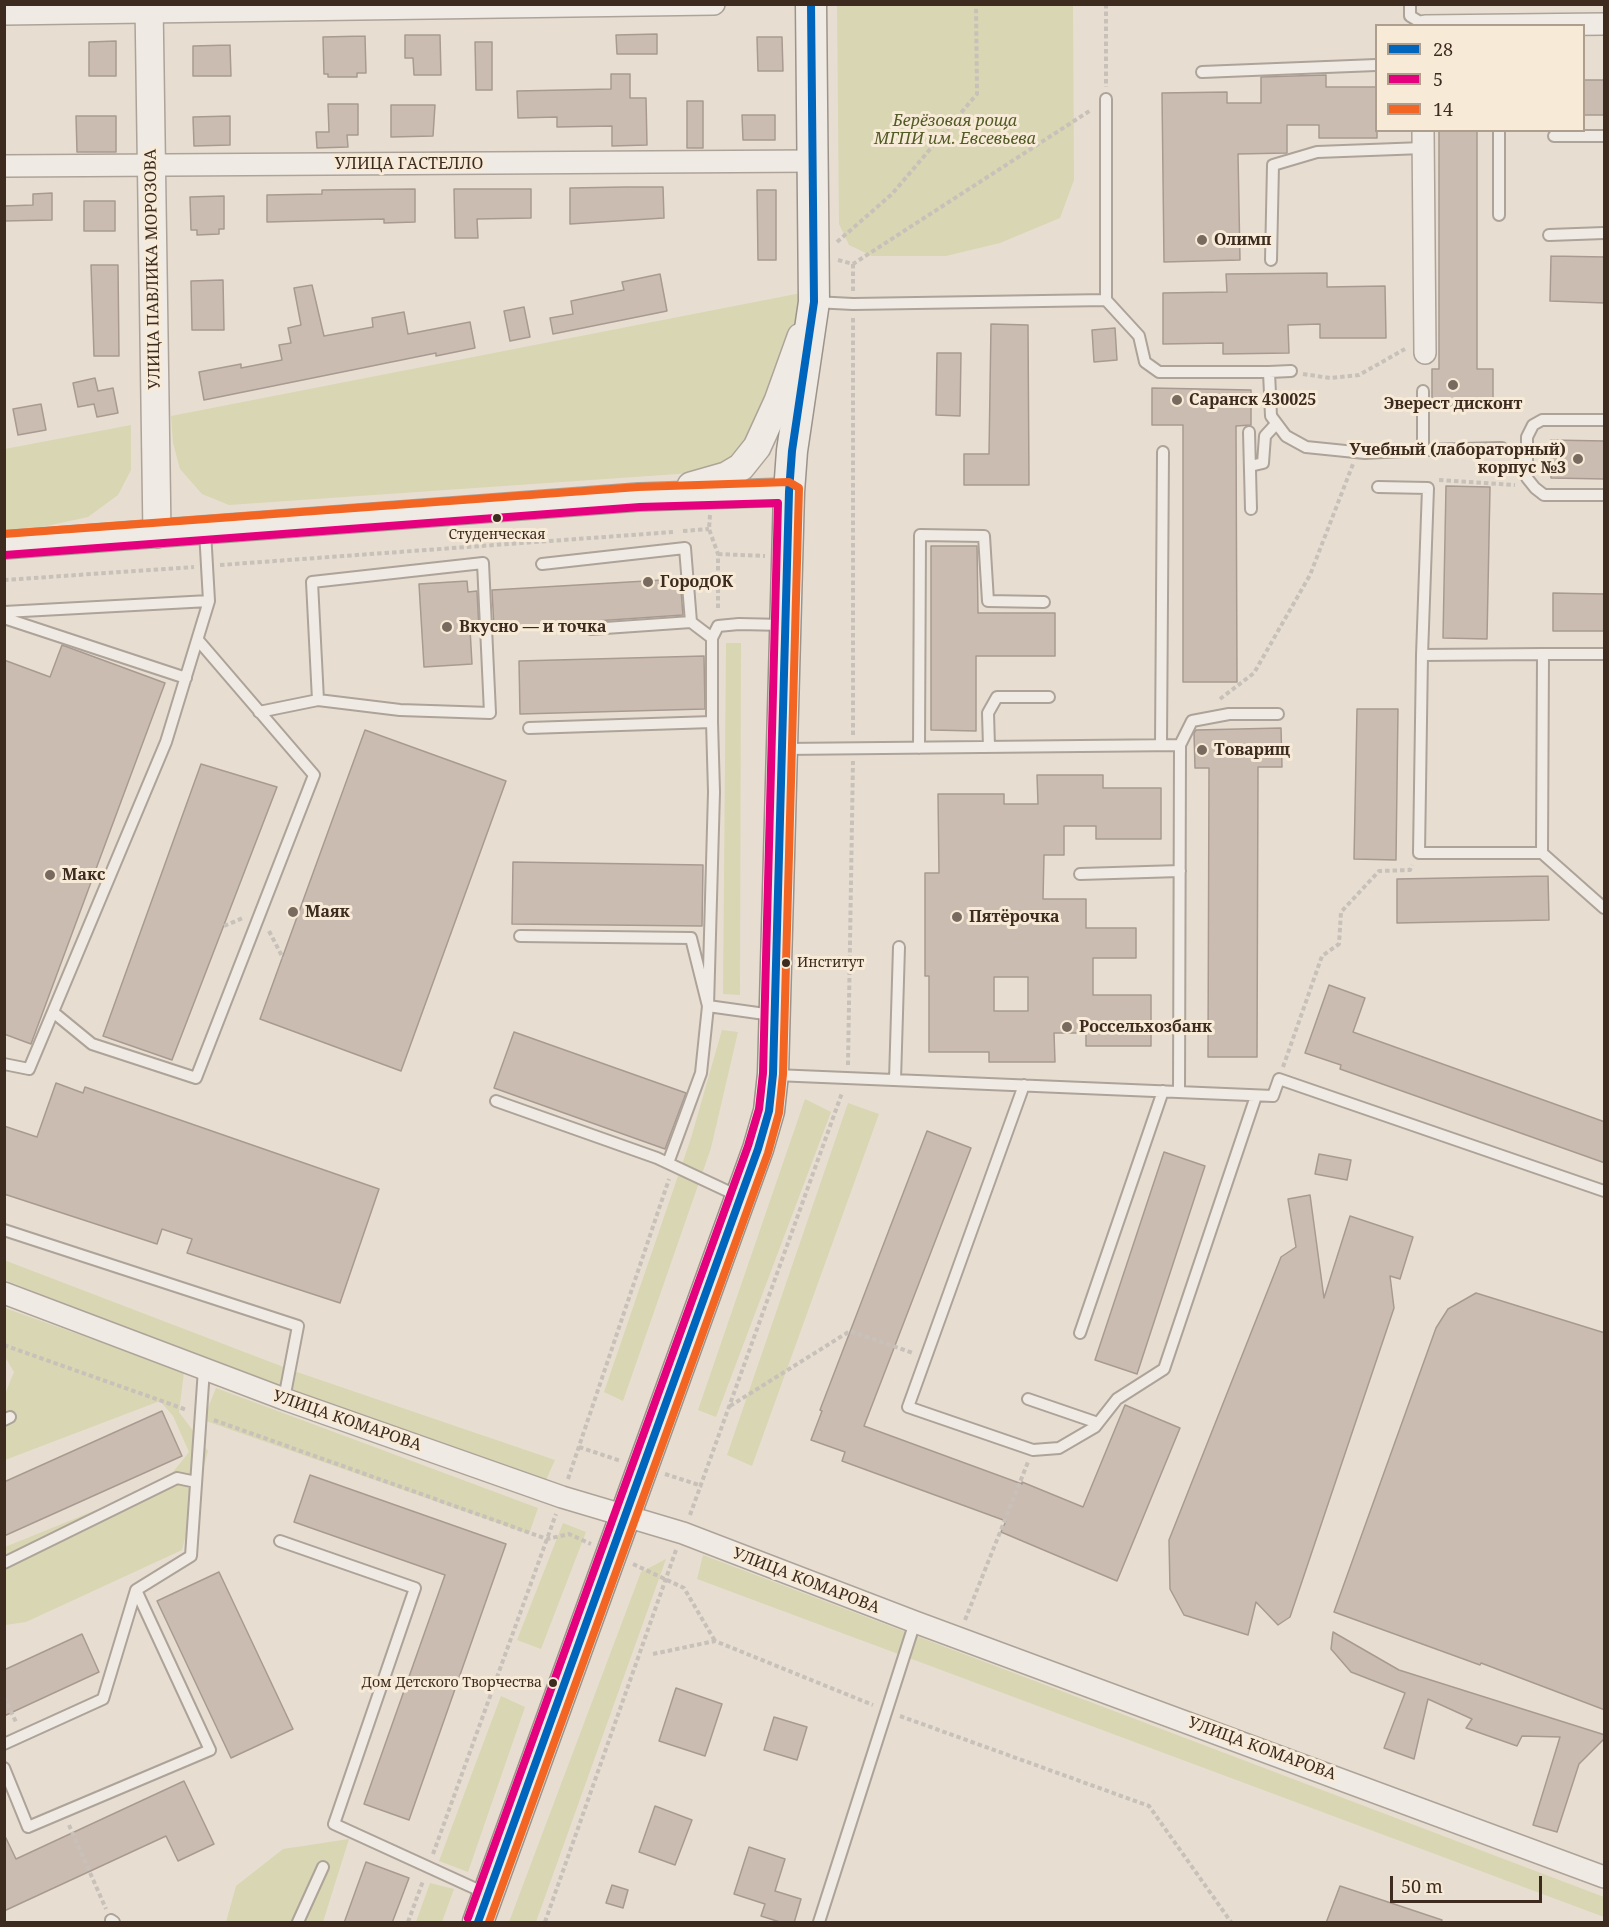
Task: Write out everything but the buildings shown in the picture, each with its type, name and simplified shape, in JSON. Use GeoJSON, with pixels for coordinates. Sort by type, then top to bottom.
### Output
{"type":"FeatureCollection","features":[{"type":"Feature","properties":{"kind":"main road"},"geometry":{"type":"LineString","coordinates":[[478,1923],[741,1197],[769,1111],[773,1074],[789,492],[792,451],[814,293],[811,4]]}},
{"type":"Feature","properties":{"kind":"street"},"geometry":{"type":"LineString","coordinates":[[4,14],[149,9],[714,4]]}},
{"type":"Feature","properties":{"kind":"street","name":"УЛИЦА ПАВЛИКА МОРОЗОВА"},"geometry":{"type":"LineString","coordinates":[[149,9],[157,534]]}},
{"type":"Feature","properties":{"kind":"street"},"geometry":{"type":"LineString","coordinates":[[1585,24],[1605,24]]}},
{"type":"Feature","properties":{"kind":"street"},"geometry":{"type":"LineString","coordinates":[[1423,139],[1425,345]]}},
{"type":"Feature","properties":{"kind":"street","name":"УЛИЦА ГАСТЕЛЛО"},"geometry":{"type":"LineString","coordinates":[[4,166],[814,161]]}},
{"type":"Feature","properties":{"kind":"street"},"geometry":{"type":"LineString","coordinates":[[639,497],[697,485],[726,476],[741,467],[757,447],[778,401],[814,293]]}},
{"type":"Feature","properties":{"kind":"street"},"geometry":{"type":"LineString","coordinates":[[4,546],[639,497],[789,492]]}},
{"type":"Feature","properties":{"kind":"street","name":"УЛИЦА КОМАРОВА"},"geometry":{"type":"LineString","coordinates":[[4,1293],[284,1399],[562,1497],[683,1533],[957,1638],[1605,1877]]}},
{"type":"Feature","properties":{"kind":"lane"},"geometry":{"type":"LineString","coordinates":[[1410,4],[1410,16],[1423,24]]}},
{"type":"Feature","properties":{"kind":"lane"},"geometry":{"type":"LineString","coordinates":[[1202,72],[1375,65]]}},
{"type":"Feature","properties":{"kind":"lane"},"geometry":{"type":"LineString","coordinates":[[1106,99],[1106,300],[1139,336],[1145,362],[1158,372],[1291,371]]}},
{"type":"Feature","properties":{"kind":"lane"},"geometry":{"type":"LineString","coordinates":[[1499,132],[1499,215]]}},
{"type":"Feature","properties":{"kind":"lane"},"geometry":{"type":"LineString","coordinates":[[1554,136],[1605,136]]}},
{"type":"Feature","properties":{"kind":"lane"},"geometry":{"type":"LineString","coordinates":[[1271,260],[1274,165],[1317,152],[1423,139]]}},
{"type":"Feature","properties":{"kind":"lane"},"geometry":{"type":"LineString","coordinates":[[1549,235],[1605,233]]}},
{"type":"Feature","properties":{"kind":"lane"},"geometry":{"type":"LineString","coordinates":[[814,293],[853,304],[1106,300]]}},
{"type":"Feature","properties":{"kind":"lane"},"geometry":{"type":"LineString","coordinates":[[1269,372],[1270,416],[1286,436],[1306,447],[1357,452],[1502,448]]}},
{"type":"Feature","properties":{"kind":"lane"},"geometry":{"type":"LineString","coordinates":[[1423,391],[1423,450]]}},
{"type":"Feature","properties":{"kind":"lane"},"geometry":{"type":"LineString","coordinates":[[1605,420],[1542,420],[1533,424],[1527,437],[1527,478],[1544,495],[1605,495]]}},
{"type":"Feature","properties":{"kind":"lane"},"geometry":{"type":"LineString","coordinates":[[1250,466],[1263,463],[1265,436],[1276,424]]}},
{"type":"Feature","properties":{"kind":"lane"},"geometry":{"type":"LineString","coordinates":[[1249,432],[1251,509]]}},
{"type":"Feature","properties":{"kind":"lane"},"geometry":{"type":"LineString","coordinates":[[1161,745],[1163,452]]}},
{"type":"Feature","properties":{"kind":"lane"},"geometry":{"type":"LineString","coordinates":[[1378,487],[1428,488],[1422,655],[1419,853],[1542,853],[1605,908]]}},
{"type":"Feature","properties":{"kind":"lane"},"geometry":{"type":"LineString","coordinates":[[4,1064],[29,1069],[166,742],[209,601],[205,530]]}},
{"type":"Feature","properties":{"kind":"lane"},"geometry":{"type":"LineString","coordinates":[[919,748],[920,535],[984,536],[988,601],[1044,602]]}},
{"type":"Feature","properties":{"kind":"lane"},"geometry":{"type":"LineString","coordinates":[[542,564],[685,548],[691,622]]}},
{"type":"Feature","properties":{"kind":"lane"},"geometry":{"type":"LineString","coordinates":[[260,712],[318,700],[400,711],[490,713],[483,563],[312,582],[318,700]]}},
{"type":"Feature","properties":{"kind":"lane"},"geometry":{"type":"LineString","coordinates":[[4,612],[209,601]]}},
{"type":"Feature","properties":{"kind":"lane"},"geometry":{"type":"LineString","coordinates":[[4,618],[186,678]]}},
{"type":"Feature","properties":{"kind":"lane"},"geometry":{"type":"LineString","coordinates":[[591,629],[691,622],[712,638]]}},
{"type":"Feature","properties":{"kind":"lane"},"geometry":{"type":"LineString","coordinates":[[671,1165],[701,1073],[708,1006],[714,792],[712,638],[718,626],[784,625]]}},
{"type":"Feature","properties":{"kind":"lane"},"geometry":{"type":"LineString","coordinates":[[53,1012],[92,1044],[196,1078],[314,775],[198,640]]}},
{"type":"Feature","properties":{"kind":"lane"},"geometry":{"type":"LineString","coordinates":[[1542,853],[1543,654]]}},
{"type":"Feature","properties":{"kind":"lane"},"geometry":{"type":"LineString","coordinates":[[1422,655],[1605,654]]}},
{"type":"Feature","properties":{"kind":"lane"},"geometry":{"type":"LineString","coordinates":[[989,747],[988,713],[997,697],[1048,697]]}},
{"type":"Feature","properties":{"kind":"lane"},"geometry":{"type":"LineString","coordinates":[[1179,1092],[1180,745],[1192,721],[1229,714],[1278,714]]}},
{"type":"Feature","properties":{"kind":"lane"},"geometry":{"type":"LineString","coordinates":[[529,728],[712,722]]}},
{"type":"Feature","properties":{"kind":"lane"},"geometry":{"type":"LineString","coordinates":[[781,749],[1180,745]]}},
{"type":"Feature","properties":{"kind":"lane"},"geometry":{"type":"LineString","coordinates":[[1080,874],[1180,871]]}},
{"type":"Feature","properties":{"kind":"lane"},"geometry":{"type":"LineString","coordinates":[[520,936],[691,938],[708,1006]]}},
{"type":"Feature","properties":{"kind":"lane"},"geometry":{"type":"LineString","coordinates":[[895,1080],[899,947]]}},
{"type":"Feature","properties":{"kind":"lane"},"geometry":{"type":"LineString","coordinates":[[708,1006],[774,1015]]}},
{"type":"Feature","properties":{"kind":"lane"},"geometry":{"type":"LineString","coordinates":[[773,1074],[1256,1096],[1273,1096],[1279,1079],[1605,1191]]}},
{"type":"Feature","properties":{"kind":"lane"},"geometry":{"type":"LineString","coordinates":[[1024,1085],[908,1407],[1033,1450],[1059,1448],[1098,1423],[1117,1400],[1164,1369],[1256,1096]]}},
{"type":"Feature","properties":{"kind":"lane"},"geometry":{"type":"LineString","coordinates":[[1080,1333],[1162,1091]]}},
{"type":"Feature","properties":{"kind":"lane"},"geometry":{"type":"LineString","coordinates":[[496,1101],[671,1165],[741,1197]]}},
{"type":"Feature","properties":{"kind":"lane"},"geometry":{"type":"LineString","coordinates":[[4,1230],[298,1326],[284,1399]]}},
{"type":"Feature","properties":{"kind":"lane"},"geometry":{"type":"LineString","coordinates":[[4,1744],[103,1699],[136,1590],[190,1556],[204,1369]]}},
{"type":"Feature","properties":{"kind":"lane"},"geometry":{"type":"LineString","coordinates":[[1028,1399],[1098,1423]]}},
{"type":"Feature","properties":{"kind":"lane"},"geometry":{"type":"LineString","coordinates":[[4,1563],[177,1478],[196,1482]]}},
{"type":"Feature","properties":{"kind":"lane"},"geometry":{"type":"LineString","coordinates":[[280,1541],[415,1588],[334,1824],[489,1894]]}},
{"type":"Feature","properties":{"kind":"lane"},"geometry":{"type":"LineString","coordinates":[[4,1768],[28,1827],[210,1750],[136,1590]]}},
{"type":"Feature","properties":{"kind":"lane"},"geometry":{"type":"LineString","coordinates":[[819,1923],[915,1622]]}},
{"type":"Feature","properties":{"kind":"lane"},"geometry":{"type":"LineString","coordinates":[[298,1923],[323,1868]]}},
{"type":"Feature","properties":{"kind":"path"},"geometry":{"type":"LineString","coordinates":[[830,248],[892,194],[977,94],[976,4]]}},
{"type":"Feature","properties":{"kind":"path"},"geometry":{"type":"LineString","coordinates":[[814,293],[832,259],[853,264],[1106,99],[1106,4]]}},
{"type":"Feature","properties":{"kind":"path"},"geometry":{"type":"LineString","coordinates":[[545,1923],[665,1580],[730,1407],[847,1078],[853,748],[853,264]]}},
{"type":"Feature","properties":{"kind":"path"},"geometry":{"type":"LineString","coordinates":[[1291,371],[1330,378],[1359,375],[1425,345]]}},
{"type":"Feature","properties":{"kind":"path"},"geometry":{"type":"LineString","coordinates":[[1192,721],[1254,673],[1310,575],[1357,452]]}},
{"type":"Feature","properties":{"kind":"path"},"geometry":{"type":"LineString","coordinates":[[1427,480],[1508,482],[1544,495]]}},
{"type":"Feature","properties":{"kind":"path"},"geometry":{"type":"LineString","coordinates":[[4,580],[710,529],[718,554],[718,626]]}},
{"type":"Feature","properties":{"kind":"path"},"geometry":{"type":"LineString","coordinates":[[1279,1079],[1322,956],[1339,944],[1341,912],[1379,871],[1410,870],[1419,853]]}},
{"type":"Feature","properties":{"kind":"path"},"geometry":{"type":"LineString","coordinates":[[408,1923],[562,1497],[671,1165]]}},
{"type":"Feature","properties":{"kind":"path"},"geometry":{"type":"LineString","coordinates":[[730,1407],[850,1331],[926,1358]]}},
{"type":"Feature","properties":{"kind":"path"},"geometry":{"type":"LineString","coordinates":[[4,1345],[547,1539],[568,1534],[684,1588],[715,1641]]}},
{"type":"Feature","properties":{"kind":"path"},"geometry":{"type":"LineString","coordinates":[[957,1638],[1033,1450]]}},
{"type":"Feature","properties":{"kind":"path"},"geometry":{"type":"LineString","coordinates":[[653,1654],[715,1641],[886,1711],[1149,1806],[1231,1923]]}},
{"type":"Feature","properties":{"kind":"path"},"geometry":{"type":"LineString","coordinates":[[4,1697],[22,1736]]}},
{"type":"Feature","properties":{"kind":"path"},"geometry":{"type":"LineString","coordinates":[[63,1812],[113,1921]]}},
{"type":"Feature","properties":{"kind":"green space","name":"Берёзовая роща МГПИ им. Евсевьева"},"geometry":{"type":"Polygon","coordinates":[[[837,5],[1073,5],[1074,180],[1060,218],[1000,243],[946,256],[872,256],[849,245],[839,224],[837,5]]]}},
{"type":"Feature","properties":{"kind":"green space"},"geometry":{"type":"Polygon","coordinates":[[[801,293],[798,338],[747,451],[707,472],[229,505],[202,494],[180,469],[173,443],[171,416],[801,293]]]}},
{"type":"Feature","properties":{"kind":"green space"},"geometry":{"type":"Polygon","coordinates":[[[131,425],[131,470],[118,495],[88,517],[37,528],[5,530],[5,449],[131,425]]]}},
{"type":"Feature","properties":{"kind":"green space"},"geometry":{"type":"Polygon","coordinates":[[[726,643],[741,643],[740,995],[723,994],[726,643]]]}},
{"type":"Feature","properties":{"kind":"green space"},"geometry":{"type":"Polygon","coordinates":[[[722,1030],[738,1032],[711,1148],[623,1401],[604,1392],[691,1138],[722,1030]]]}},
{"type":"Feature","properties":{"kind":"green space"},"geometry":{"type":"Polygon","coordinates":[[[805,1099],[831,1112],[716,1417],[698,1410],[805,1099]]]}},
{"type":"Feature","properties":{"kind":"green space"},"geometry":{"type":"Polygon","coordinates":[[[848,1103],[879,1114],[752,1466],[727,1455],[848,1103]]]}},
{"type":"Feature","properties":{"kind":"green space"},"geometry":{"type":"Polygon","coordinates":[[[4,1260],[294,1371],[555,1460],[546,1480],[285,1391],[5,1280],[4,1260]]]}},
{"type":"Feature","properties":{"kind":"green space"},"geometry":{"type":"Polygon","coordinates":[[[5,1308],[184,1372],[179,1412],[208,1451],[182,1550],[26,1622],[5,1625],[5,1547],[165,1482],[189,1452],[173,1416],[160,1401],[5,1460],[5,1394],[14,1372],[5,1357],[5,1308]]]}},
{"type":"Feature","properties":{"kind":"green space"},"geometry":{"type":"Polygon","coordinates":[[[216,1388],[538,1508],[529,1534],[203,1420],[216,1388]]]}},
{"type":"Feature","properties":{"kind":"green space"},"geometry":{"type":"Polygon","coordinates":[[[563,1523],[586,1532],[541,1649],[517,1640],[563,1523]]]}},
{"type":"Feature","properties":{"kind":"green space"},"geometry":{"type":"Polygon","coordinates":[[[703,1555],[1604,1897],[1604,1917],[697,1579],[703,1555]]]}},
{"type":"Feature","properties":{"kind":"green space"},"geometry":{"type":"Polygon","coordinates":[[[666,1559],[536,1922],[509,1922],[641,1572],[666,1559]]]}},
{"type":"Feature","properties":{"kind":"green space"},"geometry":{"type":"Polygon","coordinates":[[[501,1696],[525,1707],[468,1872],[439,1861],[501,1696]]]}},
{"type":"Feature","properties":{"kind":"green space"},"geometry":{"type":"Polygon","coordinates":[[[349,1839],[323,1922],[226,1922],[236,1886],[283,1849],[349,1839]]]}},
{"type":"Feature","properties":{"kind":"green space"},"geometry":{"type":"Polygon","coordinates":[[[430,1883],[454,1889],[442,1922],[416,1922],[430,1883]]]}},
{"type":"Feature","properties":{"kind":"transit line","name":"28"},"geometry":{"type":"LineString","coordinates":[[478,1922],[758,1149],[769,1111],[773,1074],[789,492],[792,451],[814,302],[811,4]]}},
{"type":"Feature","properties":{"kind":"transit line","name":"14"},"geometry":{"type":"LineString","coordinates":[[4,534],[638,487],[789,482],[799,488],[783,1074],[779,1113],[768,1153],[489,1922]]}},
{"type":"Feature","properties":{"kind":"transit line","name":"5"},"geometry":{"type":"LineString","coordinates":[[5,555],[640,507],[778,503],[763,1073],[759,1109],[748,1146],[468,1918]]}},
{"type":"Feature","properties":{"kind":"place","name":"Олимп"},"geometry":{"type":"Point","coordinates":[1202,240]}},
{"type":"Feature","properties":{"kind":"place","name":"Эверест дисконт"},"geometry":{"type":"Point","coordinates":[1453,385]}},
{"type":"Feature","properties":{"kind":"place","name":"Саранск 430025"},"geometry":{"type":"Point","coordinates":[1177,400]}},
{"type":"Feature","properties":{"kind":"place","name":"Учебный (лабораторный) корпус №3"},"geometry":{"type":"Point","coordinates":[1578,459]}},
{"type":"Feature","properties":{"kind":"place","name":"Студенческая"},"geometry":{"type":"Point","coordinates":[497,518]}},
{"type":"Feature","properties":{"kind":"place","name":"ГородОК"},"geometry":{"type":"Point","coordinates":[648,582]}},
{"type":"Feature","properties":{"kind":"place","name":"Вкусно — и точка"},"geometry":{"type":"Point","coordinates":[447,627]}},
{"type":"Feature","properties":{"kind":"place","name":"Товарищ"},"geometry":{"type":"Point","coordinates":[1202,750]}},
{"type":"Feature","properties":{"kind":"place","name":"Макс"},"geometry":{"type":"Point","coordinates":[50,875]}},
{"type":"Feature","properties":{"kind":"place","name":"Маяк"},"geometry":{"type":"Point","coordinates":[293,912]}},
{"type":"Feature","properties":{"kind":"place","name":"Пятёрочка"},"geometry":{"type":"Point","coordinates":[957,917]}},
{"type":"Feature","properties":{"kind":"place","name":"Институт"},"geometry":{"type":"Point","coordinates":[786,963]}},
{"type":"Feature","properties":{"kind":"place","name":"Россельхозбанк"},"geometry":{"type":"Point","coordinates":[1067,1027]}},
{"type":"Feature","properties":{"kind":"place","name":"Дом Детского Творчества"},"geometry":{"type":"Point","coordinates":[553,1683]}}]}
